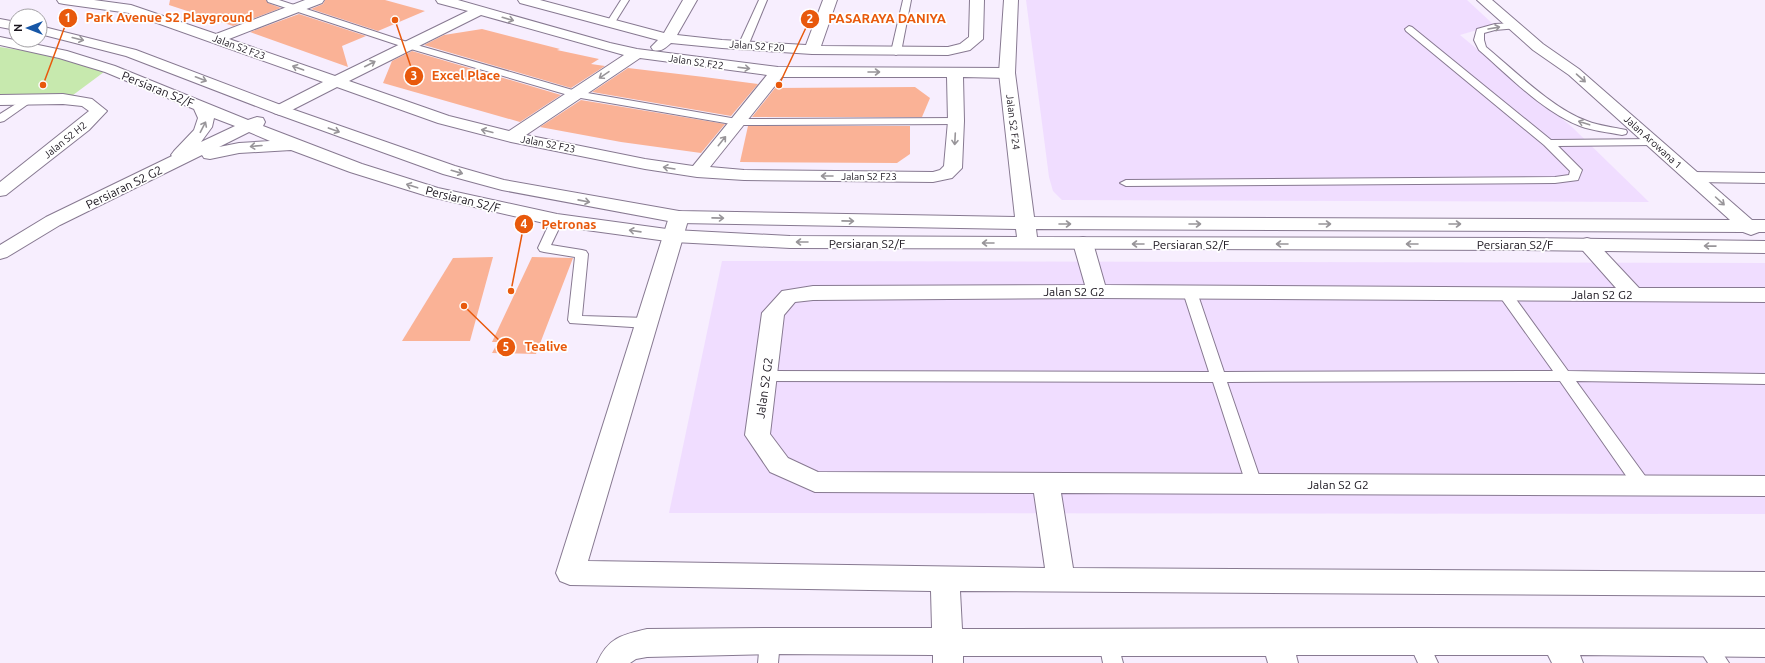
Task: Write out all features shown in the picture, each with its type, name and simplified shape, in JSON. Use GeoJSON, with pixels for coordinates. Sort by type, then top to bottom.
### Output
{"type":"FeatureCollection","features":[{"type":"Feature","properties":{"kind":"street","name":"Jalan S2 F23"},"geometry":{"type":"LineString","coordinates":[[64,0],[131,8],[444,120],[511,137],[645,164],[697,172],[744,175],[933,177],[946,174],[953,168],[956,121],[955,72]]}},
{"type":"Feature","properties":{"kind":"street"},"geometry":{"type":"LineString","coordinates":[[216,39],[317,0]]}},
{"type":"Feature","properties":{"kind":"street","name":"Jalan S2 F22"},"geometry":{"type":"LineString","coordinates":[[444,0],[608,47],[643,54],[778,72],[1007,73]]}},
{"type":"Feature","properties":{"kind":"street","name":"Jalan S2 F20"},"geometry":{"type":"LineString","coordinates":[[525,0],[552,3],[668,38],[743,46],[812,50],[896,52],[948,51],[965,47],[976,39],[977,0]]}},
{"type":"Feature","properties":{"kind":"street"},"geometry":{"type":"LineString","coordinates":[[511,137],[575,94],[668,38],[690,0]]}},
{"type":"Feature","properties":{"kind":"street"},"geometry":{"type":"LineString","coordinates":[[812,50],[830,0]]}},
{"type":"Feature","properties":{"kind":"street","name":"Jalan S2 F24"},"geometry":{"type":"LineString","coordinates":[[1011,0],[1007,73],[1026,224],[1027,243]]}},
{"type":"Feature","properties":{"kind":"street","name":"Jalan Arowana 1"},"geometry":{"type":"LineString","coordinates":[[1484,0],[1538,47],[1574,72],[1693,177],[1756,226],[1760,245]]}},
{"type":"Feature","properties":{"kind":"street"},"geometry":{"type":"LineString","coordinates":[[131,8],[148,2]]}},
{"type":"Feature","properties":{"kind":"street","name":"Persiaran S2 G2"},"geometry":{"type":"LineString","coordinates":[[0,253],[53,221],[250,126],[407,45],[479,11]]}},
{"type":"Feature","properties":{"kind":"street","name":"Persiaran S2/F"},"geometry":{"type":"LineString","coordinates":[[48,32],[131,53],[400,154],[502,185],[676,227],[790,242],[1760,245]]}},
{"type":"Feature","properties":{"kind":"street","name":"Persiaran S2/F"},"geometry":{"type":"LineString","coordinates":[[0,41],[62,54],[110,69],[295,145],[356,168],[433,192],[557,220],[676,227],[1026,224],[1756,226]]}},
{"type":"Feature","properties":{"kind":"street","name":"Jalan Arowana 1"},"geometry":{"type":"LineString","coordinates":[[1538,47],[1558,74],[1725,225],[1760,245]]}},
{"type":"Feature","properties":{"kind":"street"},"geometry":{"type":"LineString","coordinates":[[697,172],[778,72]]}},
{"type":"Feature","properties":{"kind":"street","name":"Jalan S2 H2"},"geometry":{"type":"LineString","coordinates":[[0,191],[83,126],[98,111],[86,102],[63,99],[27,100]]}},
{"type":"Feature","properties":{"kind":"street"},"geometry":{"type":"LineString","coordinates":[[0,100],[27,100]]}},
{"type":"Feature","properties":{"kind":"street"},"geometry":{"type":"LineString","coordinates":[[169,165],[191,144],[205,125],[206,118],[200,106]]}},
{"type":"Feature","properties":{"kind":"street"},"geometry":{"type":"LineString","coordinates":[[169,165],[238,148],[295,145]]}},
{"type":"Feature","properties":{"kind":"street"},"geometry":{"type":"LineString","coordinates":[[1693,177],[1765,178]]}},
{"type":"Feature","properties":{"kind":"street"},"geometry":{"type":"LineString","coordinates":[[676,227],[570,573],[946,579],[1765,584]]}},
{"type":"Feature","properties":{"kind":"street"},"geometry":{"type":"LineString","coordinates":[[1083,243],[1097,291]]}},
{"type":"Feature","properties":{"kind":"street"},"geometry":{"type":"LineString","coordinates":[[1587,244],[1634,294]]}},
{"type":"Feature","properties":{"kind":"street","name":"Jalan S2 G2"},"geometry":{"type":"LineString","coordinates":[[1765,295],[1097,291],[813,293],[789,296],[773,313],[757,435],[779,465],[815,482],[1765,486]]}},
{"type":"Feature","properties":{"kind":"street"},"geometry":{"type":"LineString","coordinates":[[1046,483],[1061,580]]}},
{"type":"Feature","properties":{"kind":"street"},"geometry":{"type":"LineString","coordinates":[[946,579],[948,652]]}},
{"type":"Feature","properties":{"kind":"street"},"geometry":{"type":"LineString","coordinates":[[620,655],[647,643],[769,652],[1712,653],[1765,643]]}},
{"type":"Feature","properties":{"kind":"lane"},"geometry":{"type":"LineString","coordinates":[[272,0],[407,45],[575,94],[737,122],[956,121]]}},
{"type":"Feature","properties":{"kind":"lane"},"geometry":{"type":"LineString","coordinates":[[611,22],[625,0]]}},
{"type":"Feature","properties":{"kind":"lane"},"geometry":{"type":"LineString","coordinates":[[743,46],[763,0]]}},
{"type":"Feature","properties":{"kind":"lane"},"geometry":{"type":"LineString","coordinates":[[896,52],[907,0]]}},
{"type":"Feature","properties":{"kind":"lane"},"geometry":{"type":"LineString","coordinates":[[1515,26],[1495,27],[1480,31],[1479,40],[1482,48],[1540,96],[1567,116],[1584,124],[1627,137],[1654,142]]}},
{"type":"Feature","properties":{"kind":"lane"},"geometry":{"type":"LineString","coordinates":[[1126,183],[1555,180],[1574,178],[1576,170],[1548,143],[1409,29]]}},
{"type":"Feature","properties":{"kind":"lane"},"geometry":{"type":"LineString","coordinates":[[0,118],[27,100]]}},
{"type":"Feature","properties":{"kind":"lane"},"geometry":{"type":"LineString","coordinates":[[1548,143],[1627,137]]}},
{"type":"Feature","properties":{"kind":"lane"},"geometry":{"type":"LineString","coordinates":[[557,220],[544,248],[582,254],[575,320],[647,323]]}},
{"type":"Feature","properties":{"kind":"lane"},"geometry":{"type":"LineString","coordinates":[[1190,292],[1254,484]]}},
{"type":"Feature","properties":{"kind":"lane"},"geometry":{"type":"LineString","coordinates":[[1505,294],[1642,485]]}},
{"type":"Feature","properties":{"kind":"lane"},"geometry":{"type":"LineString","coordinates":[[765,376],[1563,376],[1765,379]]}},
{"type":"Feature","properties":{"kind":"shaded area"},"geometry":{"type":"Polygon","coordinates":[[[1026,0],[1467,0],[1494,25],[1460,35],[1572,127],[1649,202],[1062,200],[1053,191],[1049,177],[1026,0]]]}},
{"type":"Feature","properties":{"kind":"shaded area"},"geometry":{"type":"Polygon","coordinates":[[[722,261],[1765,263],[1765,514],[669,513],[722,261]]]}},
{"type":"Feature","properties":{"kind":"green space"},"geometry":{"type":"Polygon","coordinates":[[[0,47],[58,56],[104,72],[69,98],[0,98],[0,47]]]}},
{"type":"Feature","properties":{"kind":"building"},"geometry":{"type":"Polygon","coordinates":[[[170,0],[266,0],[268,3],[281,8],[233,26],[169,5],[170,0]]]}},
{"type":"Feature","properties":{"kind":"building"},"geometry":{"type":"Polygon","coordinates":[[[325,0],[385,0],[425,11],[378,31],[311,9],[323,4],[325,0]]]}},
{"type":"Feature","properties":{"kind":"building"},"geometry":{"type":"Polygon","coordinates":[[[299,14],[366,36],[342,46],[348,67],[250,32],[299,14]]]}},
{"type":"Feature","properties":{"kind":"building"},"geometry":{"type":"Polygon","coordinates":[[[482,29],[560,49],[557,50],[599,59],[591,64],[605,66],[571,88],[424,45],[444,35],[482,29]]]}},
{"type":"Feature","properties":{"kind":"building"},"geometry":{"type":"Polygon","coordinates":[[[412,51],[561,95],[520,122],[383,83],[392,61],[412,51]]]}},
{"type":"Feature","properties":{"kind":"building"},"geometry":{"type":"Polygon","coordinates":[[[628,68],[758,84],[731,116],[592,92],[628,68]]]}},
{"type":"Feature","properties":{"kind":"building"},"geometry":{"type":"Polygon","coordinates":[[[915,87],[930,98],[922,117],[752,117],[775,88],[915,87]]]}},
{"type":"Feature","properties":{"kind":"building"},"geometry":{"type":"Polygon","coordinates":[[[581,100],[725,124],[701,153],[621,142],[540,127],[581,100]]]}},
{"type":"Feature","properties":{"kind":"building"},"geometry":{"type":"Polygon","coordinates":[[[748,126],[910,126],[910,154],[897,163],[740,162],[748,126]]]}},
{"type":"Feature","properties":{"kind":"building"},"geometry":{"type":"Polygon","coordinates":[[[493,257],[470,341],[402,341],[453,258],[493,257]]]}},
{"type":"Feature","properties":{"kind":"building"},"geometry":{"type":"Polygon","coordinates":[[[532,257],[573,258],[536,354],[492,353],[498,342],[492,342],[532,257]]]}},
{"type":"Feature","properties":{"kind":"place","name":"Excel Place"},"geometry":{"type":"Point","coordinates":[395,20]}},
{"type":"Feature","properties":{"kind":"place","name":"Park Avenue S2 Playground"},"geometry":{"type":"Point","coordinates":[43,85]}},
{"type":"Feature","properties":{"kind":"place","name":"PASARAYA DANIYA"},"geometry":{"type":"Point","coordinates":[779,85]}},
{"type":"Feature","properties":{"kind":"place","name":"Petronas"},"geometry":{"type":"Point","coordinates":[511,291]}},
{"type":"Feature","properties":{"kind":"place","name":"Tealive"},"geometry":{"type":"Point","coordinates":[464,306]}}]}
